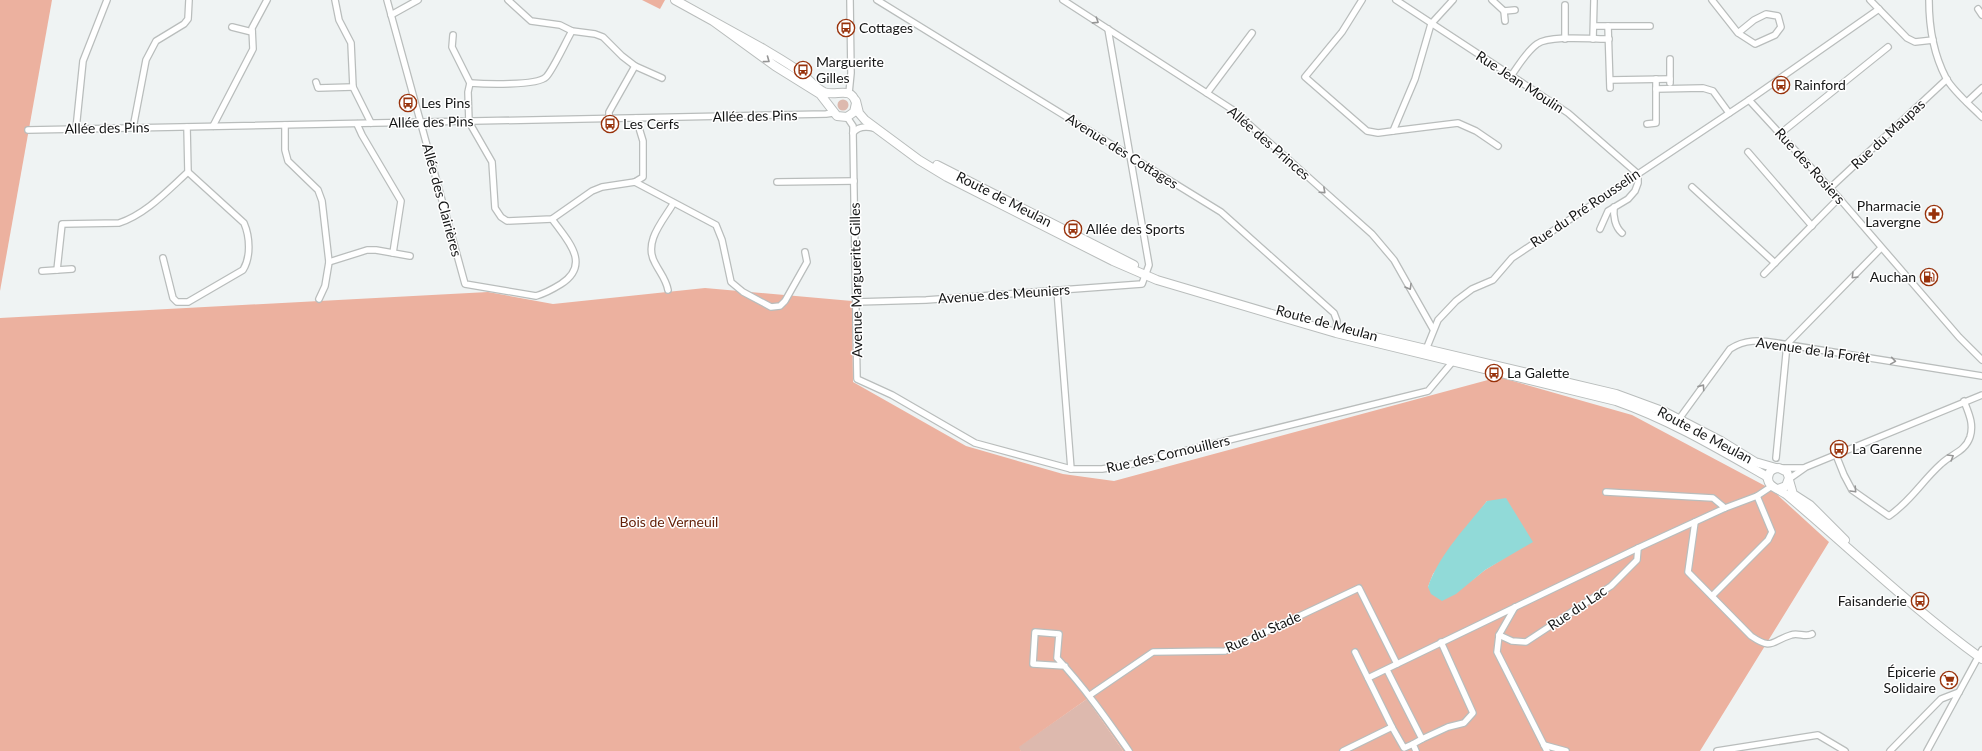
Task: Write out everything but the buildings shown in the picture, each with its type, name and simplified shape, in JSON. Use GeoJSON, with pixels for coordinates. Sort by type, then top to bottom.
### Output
{"type":"FeatureCollection","features":[{"type":"Feature","properties":{"kind":"main road"},"geometry":{"type":"LineString","coordinates":[[675,0],[713,21],[788,64],[822,91],[828,93],[849,93],[856,101],[856,109],[848,117],[840,118],[832,110],[824,97],[775,66],[713,21]]}},
{"type":"Feature","properties":{"kind":"main road"},"geometry":{"type":"LineString","coordinates":[[832,110],[831,100],[838,92]]}},
{"type":"Feature","properties":{"kind":"main road","name":"Route de Meulan"},"geometry":{"type":"LineString","coordinates":[[856,101],[859,111],[865,120],[874,128],[892,139],[950,172],[1146,273],[1184,283],[1336,330],[1616,394],[1654,407],[1680,419],[1730,446],[1755,462],[1778,468]]}},
{"type":"Feature","properties":{"kind":"main road","name":"Route de Meulan"},"geometry":{"type":"LineString","coordinates":[[848,117],[865,120]]}},
{"type":"Feature","properties":{"kind":"main road","name":"Route de Meulan"},"geometry":{"type":"LineString","coordinates":[[1426,351],[1454,360],[1593,394],[1633,407],[1713,444],[1766,476],[1773,485],[1787,494],[1868,566]]}},
{"type":"Feature","properties":{"kind":"main road"},"geometry":{"type":"LineString","coordinates":[[1789,479],[1785,487],[1773,485],[1770,472],[1778,468],[1787,472],[1789,479],[1793,494],[1819,514],[1868,566],[1955,640],[1981,654]]}},
{"type":"Feature","properties":{"kind":"street"},"geometry":{"type":"LineString","coordinates":[[76,129],[83,61],[107,0]]}},
{"type":"Feature","properties":{"kind":"street"},"geometry":{"type":"LineString","coordinates":[[133,128],[148,56],[156,42],[184,24],[188,19],[189,0]]}},
{"type":"Feature","properties":{"kind":"street"},"geometry":{"type":"LineString","coordinates":[[213,126],[253,49],[252,28],[267,0]]}},
{"type":"Feature","properties":{"kind":"street"},"geometry":{"type":"LineString","coordinates":[[335,0],[339,20],[351,43],[353,87],[371,124]]}},
{"type":"Feature","properties":{"kind":"street","name":"Allée des Clairières"},"geometry":{"type":"LineString","coordinates":[[387,0],[466,284],[536,296],[545,294],[572,276],[577,264],[575,256],[572,248],[552,219]]}},
{"type":"Feature","properties":{"kind":"street"},"geometry":{"type":"LineString","coordinates":[[391,15],[418,0]]}},
{"type":"Feature","properties":{"kind":"street"},"geometry":{"type":"LineString","coordinates":[[508,0],[531,21],[560,25],[572,31],[595,34],[603,38],[635,66],[662,78]]}},
{"type":"Feature","properties":{"kind":"street"},"geometry":{"type":"LineString","coordinates":[[849,93],[852,73],[850,0]]}},
{"type":"Feature","properties":{"kind":"street","name":"Avenue des Cottages"},"geometry":{"type":"LineString","coordinates":[[877,0],[1222,212],[1334,313],[1336,317],[1336,330]]}},
{"type":"Feature","properties":{"kind":"street","name":"Allée des Princes"},"geometry":{"type":"LineString","coordinates":[[1063,0],[1233,110],[1372,234],[1394,260],[1433,329]]}},
{"type":"Feature","properties":{"kind":"street"},"geometry":{"type":"LineString","coordinates":[[1362,0],[1342,32],[1305,77],[1367,131],[1378,134],[1458,123],[1476,131],[1498,146]]}},
{"type":"Feature","properties":{"kind":"street","name":"Rue Jean Moulin"},"geometry":{"type":"LineString","coordinates":[[1396,0],[1568,113],[1638,174]]}},
{"type":"Feature","properties":{"kind":"street"},"geometry":{"type":"LineString","coordinates":[[1394,131],[1415,79],[1431,24],[1453,0]]}},
{"type":"Feature","properties":{"kind":"street"},"geometry":{"type":"LineString","coordinates":[[1492,0],[1504,10],[1514,10]]}},
{"type":"Feature","properties":{"kind":"street"},"geometry":{"type":"LineString","coordinates":[[1593,39],[1594,0]]}},
{"type":"Feature","properties":{"kind":"street"},"geometry":{"type":"LineString","coordinates":[[1712,0],[1738,33],[1755,44],[1775,35],[1782,27],[1778,16],[1766,14],[1754,20],[1738,33]]}},
{"type":"Feature","properties":{"kind":"street"},"geometry":{"type":"LineString","coordinates":[[1870,0],[1907,38],[1915,42],[1934,40]]}},
{"type":"Feature","properties":{"kind":"street"},"geometry":{"type":"LineString","coordinates":[[1929,0],[1930,26],[1947,79],[1982,117]]}},
{"type":"Feature","properties":{"kind":"street"},"geometry":{"type":"LineString","coordinates":[[1565,5],[1565,39]]}},
{"type":"Feature","properties":{"kind":"street","name":"Rue du Pré Rousselin"},"geometry":{"type":"LineString","coordinates":[[1426,351],[1433,329],[1438,320],[1472,289],[1493,280],[1512,258],[1749,100],[1879,9]]}},
{"type":"Feature","properties":{"kind":"street"},"geometry":{"type":"LineString","coordinates":[[1978,9],[1982,15]]}},
{"type":"Feature","properties":{"kind":"street"},"geometry":{"type":"LineString","coordinates":[[1504,10],[1504,21]]}},
{"type":"Feature","properties":{"kind":"street"},"geometry":{"type":"LineString","coordinates":[[1594,26],[1650,26]]}},
{"type":"Feature","properties":{"kind":"street"},"geometry":{"type":"LineString","coordinates":[[1608,26],[1610,88]]}},
{"type":"Feature","properties":{"kind":"street"},"geometry":{"type":"LineString","coordinates":[[232,27],[252,32]]}},
{"type":"Feature","properties":{"kind":"street"},"geometry":{"type":"LineString","coordinates":[[1108,29],[1148,265],[1146,273]]}},
{"type":"Feature","properties":{"kind":"street"},"geometry":{"type":"LineString","coordinates":[[470,82],[487,84],[538,82],[546,77],[572,31]]}},
{"type":"Feature","properties":{"kind":"street"},"geometry":{"type":"LineString","coordinates":[[1207,93],[1252,33]]}},
{"type":"Feature","properties":{"kind":"street"},"geometry":{"type":"LineString","coordinates":[[454,35],[452,47],[470,82],[468,92],[469,122],[492,162],[495,208],[501,217],[507,220],[552,219],[592,191],[602,187],[635,182],[643,177],[643,141],[636,118]]}},
{"type":"Feature","properties":{"kind":"street"},"geometry":{"type":"LineString","coordinates":[[1511,76],[1528,53],[1538,44],[1549,39],[1609,39]]}},
{"type":"Feature","properties":{"kind":"street"},"geometry":{"type":"LineString","coordinates":[[1780,133],[1888,47]]}},
{"type":"Feature","properties":{"kind":"street"},"geometry":{"type":"LineString","coordinates":[[1670,59],[1670,88]]}},
{"type":"Feature","properties":{"kind":"street"},"geometry":{"type":"LineString","coordinates":[[609,118],[609,112],[635,66]]}},
{"type":"Feature","properties":{"kind":"street"},"geometry":{"type":"LineString","coordinates":[[1647,124],[1656,123],[1656,79]]}},
{"type":"Feature","properties":{"kind":"street"},"geometry":{"type":"LineString","coordinates":[[1610,80],[1670,79]]}},
{"type":"Feature","properties":{"kind":"street","name":"Rue du Maupas"},"geometry":{"type":"LineString","coordinates":[[1829,188],[1947,79]]}},
{"type":"Feature","properties":{"kind":"street"},"geometry":{"type":"LineString","coordinates":[[316,82],[318,88],[353,87]]}},
{"type":"Feature","properties":{"kind":"street"},"geometry":{"type":"LineString","coordinates":[[1656,89],[1703,88],[1714,91],[1729,113]]}},
{"type":"Feature","properties":{"kind":"street"},"geometry":{"type":"LineString","coordinates":[[1967,102],[1982,88]]}},
{"type":"Feature","properties":{"kind":"street","name":"Rue des Rosiers"},"geometry":{"type":"LineString","coordinates":[[1749,100],[1838,198],[1959,337],[1982,360]]}},
{"type":"Feature","properties":{"kind":"street","name":"Allée des Pins"},"geometry":{"type":"LineString","coordinates":[[28,130],[826,114],[832,110]]}},
{"type":"Feature","properties":{"kind":"street","name":"Avenue Marguerite Gilles"},"geometry":{"type":"LineString","coordinates":[[848,117],[853,126],[858,379]]}},
{"type":"Feature","properties":{"kind":"street"},"geometry":{"type":"LineString","coordinates":[[357,124],[401,201],[393,253]]}},
{"type":"Feature","properties":{"kind":"street"},"geometry":{"type":"LineString","coordinates":[[284,125],[285,150],[288,161],[318,190],[322,201],[329,262],[325,286],[319,299]]}},
{"type":"Feature","properties":{"kind":"street"},"geometry":{"type":"LineString","coordinates":[[853,133],[862,126],[874,128]]}},
{"type":"Feature","properties":{"kind":"street"},"geometry":{"type":"LineString","coordinates":[[163,258],[173,298],[178,302],[188,302],[243,270],[248,262],[248,232],[244,223],[188,172],[187,127]]}},
{"type":"Feature","properties":{"kind":"street"},"geometry":{"type":"LineString","coordinates":[[1748,152],[1812,226]]}},
{"type":"Feature","properties":{"kind":"street"},"geometry":{"type":"LineString","coordinates":[[57,270],[62,224],[119,223],[127,220],[152,205],[188,172]]}},
{"type":"Feature","properties":{"kind":"street"},"geometry":{"type":"LineString","coordinates":[[1600,229],[1608,211],[1628,199],[1634,191],[1638,183],[1638,174]]}},
{"type":"Feature","properties":{"kind":"street"},"geometry":{"type":"LineString","coordinates":[[777,182],[854,181]]}},
{"type":"Feature","properties":{"kind":"street"},"geometry":{"type":"LineString","coordinates":[[635,182],[716,226],[722,240],[731,282],[743,292],[771,307],[780,306],[785,301],[807,262],[805,252]]}},
{"type":"Feature","properties":{"kind":"street"},"geometry":{"type":"LineString","coordinates":[[1692,187],[1775,263]]}},
{"type":"Feature","properties":{"kind":"street"},"geometry":{"type":"LineString","coordinates":[[1764,274],[1838,198]]}},
{"type":"Feature","properties":{"kind":"street"},"geometry":{"type":"LineString","coordinates":[[668,290],[666,279],[651,256],[650,248],[653,238],[673,204]]}},
{"type":"Feature","properties":{"kind":"street"},"geometry":{"type":"LineString","coordinates":[[1614,207],[1613,214],[1616,225],[1622,233]]}},
{"type":"Feature","properties":{"kind":"street"},"geometry":{"type":"LineString","coordinates":[[1776,458],[1787,344],[1881,248]]}},
{"type":"Feature","properties":{"kind":"street"},"geometry":{"type":"LineString","coordinates":[[329,262],[367,250],[376,250],[410,256]]}},
{"type":"Feature","properties":{"kind":"street"},"geometry":{"type":"LineString","coordinates":[[42,271],[72,269]]}},
{"type":"Feature","properties":{"kind":"street","name":"Avenue des Meuniers"},"geometry":{"type":"LineString","coordinates":[[856,302],[926,300],[1142,284],[1146,273]]}},
{"type":"Feature","properties":{"kind":"street"},"geometry":{"type":"LineString","coordinates":[[1057,290],[1071,468]]}},
{"type":"Feature","properties":{"kind":"street","name":"Avenue de la Forêt"},"geometry":{"type":"LineString","coordinates":[[1680,419],[1730,349],[1736,345],[1750,341],[1787,344],[1982,376]]}},
{"type":"Feature","properties":{"kind":"street","name":"Rue des Cornouillers"},"geometry":{"type":"LineString","coordinates":[[858,379],[892,395],[975,443],[1071,468],[1102,469],[1132,464],[1428,391],[1454,360]]}},
{"type":"Feature","properties":{"kind":"street"},"geometry":{"type":"LineString","coordinates":[[1789,479],[1806,467],[1964,401],[1982,395]]}},
{"type":"Feature","properties":{"kind":"street"},"geometry":{"type":"LineString","coordinates":[[1836,455],[1852,490],[1888,516],[1904,506],[1942,463],[1962,450],[1970,438],[1972,424],[1964,401]]}},
{"type":"Feature","properties":{"kind":"street"},"geometry":{"type":"LineString","coordinates":[[1778,468],[1806,467]]}},
{"type":"Feature","properties":{"kind":"street"},"geometry":{"type":"LineString","coordinates":[[1368,678],[1638,548],[1725,508],[1757,496],[1773,485]]}},
{"type":"Feature","properties":{"kind":"street"},"geometry":{"type":"LineString","coordinates":[[1606,492],[1713,498],[1725,508]]}},
{"type":"Feature","properties":{"kind":"street"},"geometry":{"type":"LineString","coordinates":[[1712,596],[1768,540],[1772,532],[1757,496]]}},
{"type":"Feature","properties":{"kind":"street"},"geometry":{"type":"LineString","coordinates":[[1695,522],[1688,572],[1751,636],[1761,642],[1772,644],[1792,634],[1808,636],[1812,634]]}},
{"type":"Feature","properties":{"kind":"street","name":"Rue du Lac"},"geometry":{"type":"LineString","coordinates":[[1499,635],[1512,641],[1526,642],[1611,586],[1637,560],[1638,548]]}},
{"type":"Feature","properties":{"kind":"street","name":"Rue du Stade"},"geometry":{"type":"LineString","coordinates":[[1090,695],[1153,652],[1225,651],[1359,588],[1397,664]]}},
{"type":"Feature","properties":{"kind":"street"},"geometry":{"type":"LineString","coordinates":[[1515,607],[1499,635],[1497,652],[1547,751]]}},
{"type":"Feature","properties":{"kind":"street"},"geometry":{"type":"LineString","coordinates":[[1064,666],[1033,664],[1035,632],[1059,634],[1057,658],[1090,695],[1128,751]]}},
{"type":"Feature","properties":{"kind":"street"},"geometry":{"type":"LineString","coordinates":[[1355,652],[1404,748],[1448,727],[1464,724],[1473,712],[1441,642]]}},
{"type":"Feature","properties":{"kind":"street"},"geometry":{"type":"LineString","coordinates":[[1927,751],[1981,654]]}},
{"type":"Feature","properties":{"kind":"street"},"geometry":{"type":"LineString","coordinates":[[1387,670],[1422,740]]}},
{"type":"Feature","properties":{"kind":"street"},"geometry":{"type":"LineString","coordinates":[[1890,751],[1941,698],[1959,692]]}},
{"type":"Feature","properties":{"kind":"street"},"geometry":{"type":"LineString","coordinates":[[1343,751],[1392,727]]}},
{"type":"Feature","properties":{"kind":"street"},"geometry":{"type":"LineString","coordinates":[[1717,751],[1818,735],[1845,751]]}},
{"type":"Feature","properties":{"kind":"street"},"geometry":{"type":"LineString","coordinates":[[1413,744],[1416,751]]}},
{"type":"Feature","properties":{"kind":"street"},"geometry":{"type":"LineString","coordinates":[[1544,745],[1566,751]]}},
{"type":"Feature","properties":{"kind":"shaded area"},"geometry":{"type":"Polygon","coordinates":[[[841,100],[845,100],[847,101],[847,109],[841,110],[838,107],[838,103],[841,100]]]}},
{"type":"Feature","properties":{"kind":"shaded area"},"geometry":{"type":"Polygon","coordinates":[[[1087,699],[1123,751],[1021,751],[1018,747],[1087,699]]]}},
{"type":"Feature","properties":{"kind":"green space"},"geometry":{"type":"Polygon","coordinates":[[[0,0],[52,0],[0,291],[0,0]]]}},
{"type":"Feature","properties":{"kind":"green space"},"geometry":{"type":"Polygon","coordinates":[[[642,0],[665,0],[660,9],[642,0]]]}},
{"type":"Feature","properties":{"kind":"green space","name":"Bois de Verneuil"},"geometry":{"type":"Polygon","coordinates":[[[705,288],[852,301],[853,382],[966,446],[1063,474],[1114,481],[1499,377],[1632,415],[1771,489],[1829,542],[1700,751],[1123,751],[1087,699],[1019,747],[1021,751],[0,751],[0,318],[488,292],[553,304],[705,288]],[[1487,501],[1433,574],[1428,587],[1471,581],[1506,557],[1487,501]]]}},
{"type":"Feature","properties":{"kind":"water"},"geometry":{"type":"Polygon","coordinates":[[[1506,498],[1533,542],[1485,570],[1456,594],[1442,601],[1431,594],[1428,587],[1433,575],[1454,542],[1487,501],[1506,498]]]}},
{"type":"Feature","properties":{"kind":"place","name":"Cottages"},"geometry":{"type":"Point","coordinates":[846,28]}},
{"type":"Feature","properties":{"kind":"place","name":"Marguerite Gilles"},"geometry":{"type":"Point","coordinates":[803,70]}},
{"type":"Feature","properties":{"kind":"place","name":"Rainford"},"geometry":{"type":"Point","coordinates":[1781,85]}},
{"type":"Feature","properties":{"kind":"place","name":"Les Pins"},"geometry":{"type":"Point","coordinates":[408,103]}},
{"type":"Feature","properties":{"kind":"place","name":"Les Cerfs"},"geometry":{"type":"Point","coordinates":[610,124]}},
{"type":"Feature","properties":{"kind":"place","name":"Pharmacie Lavergne"},"geometry":{"type":"Point","coordinates":[1934,214]}},
{"type":"Feature","properties":{"kind":"place","name":"Allée des Sports"},"geometry":{"type":"Point","coordinates":[1073,229]}},
{"type":"Feature","properties":{"kind":"place","name":"Auchan"},"geometry":{"type":"Point","coordinates":[1929,277]}},
{"type":"Feature","properties":{"kind":"place","name":"La Galette"},"geometry":{"type":"Point","coordinates":[1494,373]}},
{"type":"Feature","properties":{"kind":"place","name":"La Garenne"},"geometry":{"type":"Point","coordinates":[1839,449]}},
{"type":"Feature","properties":{"kind":"place","name":"Faisanderie"},"geometry":{"type":"Point","coordinates":[1920,601]}},
{"type":"Feature","properties":{"kind":"place","name":"Épicerie Solidaire"},"geometry":{"type":"Point","coordinates":[1949,680]}}]}
